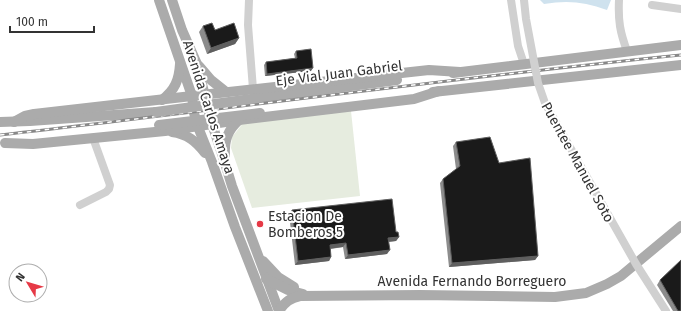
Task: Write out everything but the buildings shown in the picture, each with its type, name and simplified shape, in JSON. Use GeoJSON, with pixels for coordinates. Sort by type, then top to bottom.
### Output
{"type":"FeatureCollection","features":[{"type":"Feature","properties":{"kind":"main road","name":"Avenida Carlos Amaya"},"geometry":{"type":"LineString","coordinates":[[159,0],[192,96],[194,113],[198,127],[243,249],[268,311]]}},
{"type":"Feature","properties":{"kind":"main road","name":"Avenida Carlos Amaya"},"geometry":{"type":"LineString","coordinates":[[172,0],[182,30],[197,64],[212,124],[226,163],[232,186],[279,311]]}},
{"type":"Feature","properties":{"kind":"main road","name":"Eje Vial Juan Gabriel"},"geometry":{"type":"LineString","coordinates":[[0,122],[156,112],[256,93],[460,72],[681,45]]}},
{"type":"Feature","properties":{"kind":"main road"},"geometry":{"type":"LineString","coordinates":[[165,100],[177,83],[180,58]]}},
{"type":"Feature","properties":{"kind":"main road"},"geometry":{"type":"LineString","coordinates":[[197,64],[210,80],[225,92]]}},
{"type":"Feature","properties":{"kind":"main road"},"geometry":{"type":"LineString","coordinates":[[2,143],[34,144],[93,138],[260,113],[681,65]]}},
{"type":"Feature","properties":{"kind":"main road"},"geometry":{"type":"LineString","coordinates":[[224,122],[218,107],[219,101],[225,92]]}},
{"type":"Feature","properties":{"kind":"main road"},"geometry":{"type":"LineString","coordinates":[[14,122],[25,116],[34,114],[225,92],[256,93]]}},
{"type":"Feature","properties":{"kind":"main road"},"geometry":{"type":"LineString","coordinates":[[2,143],[164,128],[198,127],[239,120],[414,99],[439,92]]}},
{"type":"Feature","properties":{"kind":"main road"},"geometry":{"type":"LineString","coordinates":[[164,128],[175,121],[176,117],[175,112],[165,100]]}},
{"type":"Feature","properties":{"kind":"main road"},"geometry":{"type":"LineString","coordinates":[[226,163],[224,148],[228,133],[239,120]]}},
{"type":"Feature","properties":{"kind":"main road"},"geometry":{"type":"LineString","coordinates":[[164,128],[184,134],[204,151],[212,162]]}},
{"type":"Feature","properties":{"kind":"main road"},"geometry":{"type":"LineString","coordinates":[[221,191],[232,186]]}},
{"type":"Feature","properties":{"kind":"main road","name":"Avenida Fernando Borreguero"},"geometry":{"type":"LineString","coordinates":[[312,296],[420,295],[548,297],[586,293],[621,276],[681,226]]}},
{"type":"Feature","properties":{"kind":"main road"},"geometry":{"type":"LineString","coordinates":[[238,235],[248,231]]}},
{"type":"Feature","properties":{"kind":"main road"},"geometry":{"type":"LineString","coordinates":[[243,249],[259,272],[268,281],[294,292],[312,296]]}},
{"type":"Feature","properties":{"kind":"main road"},"geometry":{"type":"LineString","coordinates":[[258,256],[270,270],[283,280],[312,296]]}},
{"type":"Feature","properties":{"kind":"main road"},"geometry":{"type":"LineString","coordinates":[[279,311],[291,298],[312,296]]}},
{"type":"Feature","properties":{"kind":"street"},"geometry":{"type":"LineString","coordinates":[[249,0],[248,25],[256,93]]}},
{"type":"Feature","properties":{"kind":"street"},"geometry":{"type":"LineString","coordinates":[[511,0],[518,46],[524,64]]}},
{"type":"Feature","properties":{"kind":"street","name":"Puentee Manuel Soto"},"geometry":{"type":"LineString","coordinates":[[524,0],[538,83],[545,103],[628,250],[666,311]]}},
{"type":"Feature","properties":{"kind":"street"},"geometry":{"type":"LineString","coordinates":[[619,0],[618,21],[627,51]]}},
{"type":"Feature","properties":{"kind":"street"},"geometry":{"type":"LineString","coordinates":[[652,4],[681,8]]}},
{"type":"Feature","properties":{"kind":"street"},"geometry":{"type":"LineString","coordinates":[[80,205],[106,192],[110,185],[93,138]]}},
{"type":"Feature","properties":{"kind":"shaded area"},"geometry":{"type":"Polygon","coordinates":[[[351,111],[360,196],[252,208],[231,148],[232,137],[244,122],[351,111]]]}},
{"type":"Feature","properties":{"kind":"water"},"geometry":{"type":"Polygon","coordinates":[[[540,0],[611,0],[607,10],[576,2],[544,4],[540,0]]]}},
{"type":"Feature","properties":{"kind":"railway"},"geometry":{"type":"LineString","coordinates":[[0,135],[681,55]]}},
{"type":"Feature","properties":{"kind":"place","name":"Estacion De Bomberos 5"},"geometry":{"type":"Point","coordinates":[260,224]}}]}
